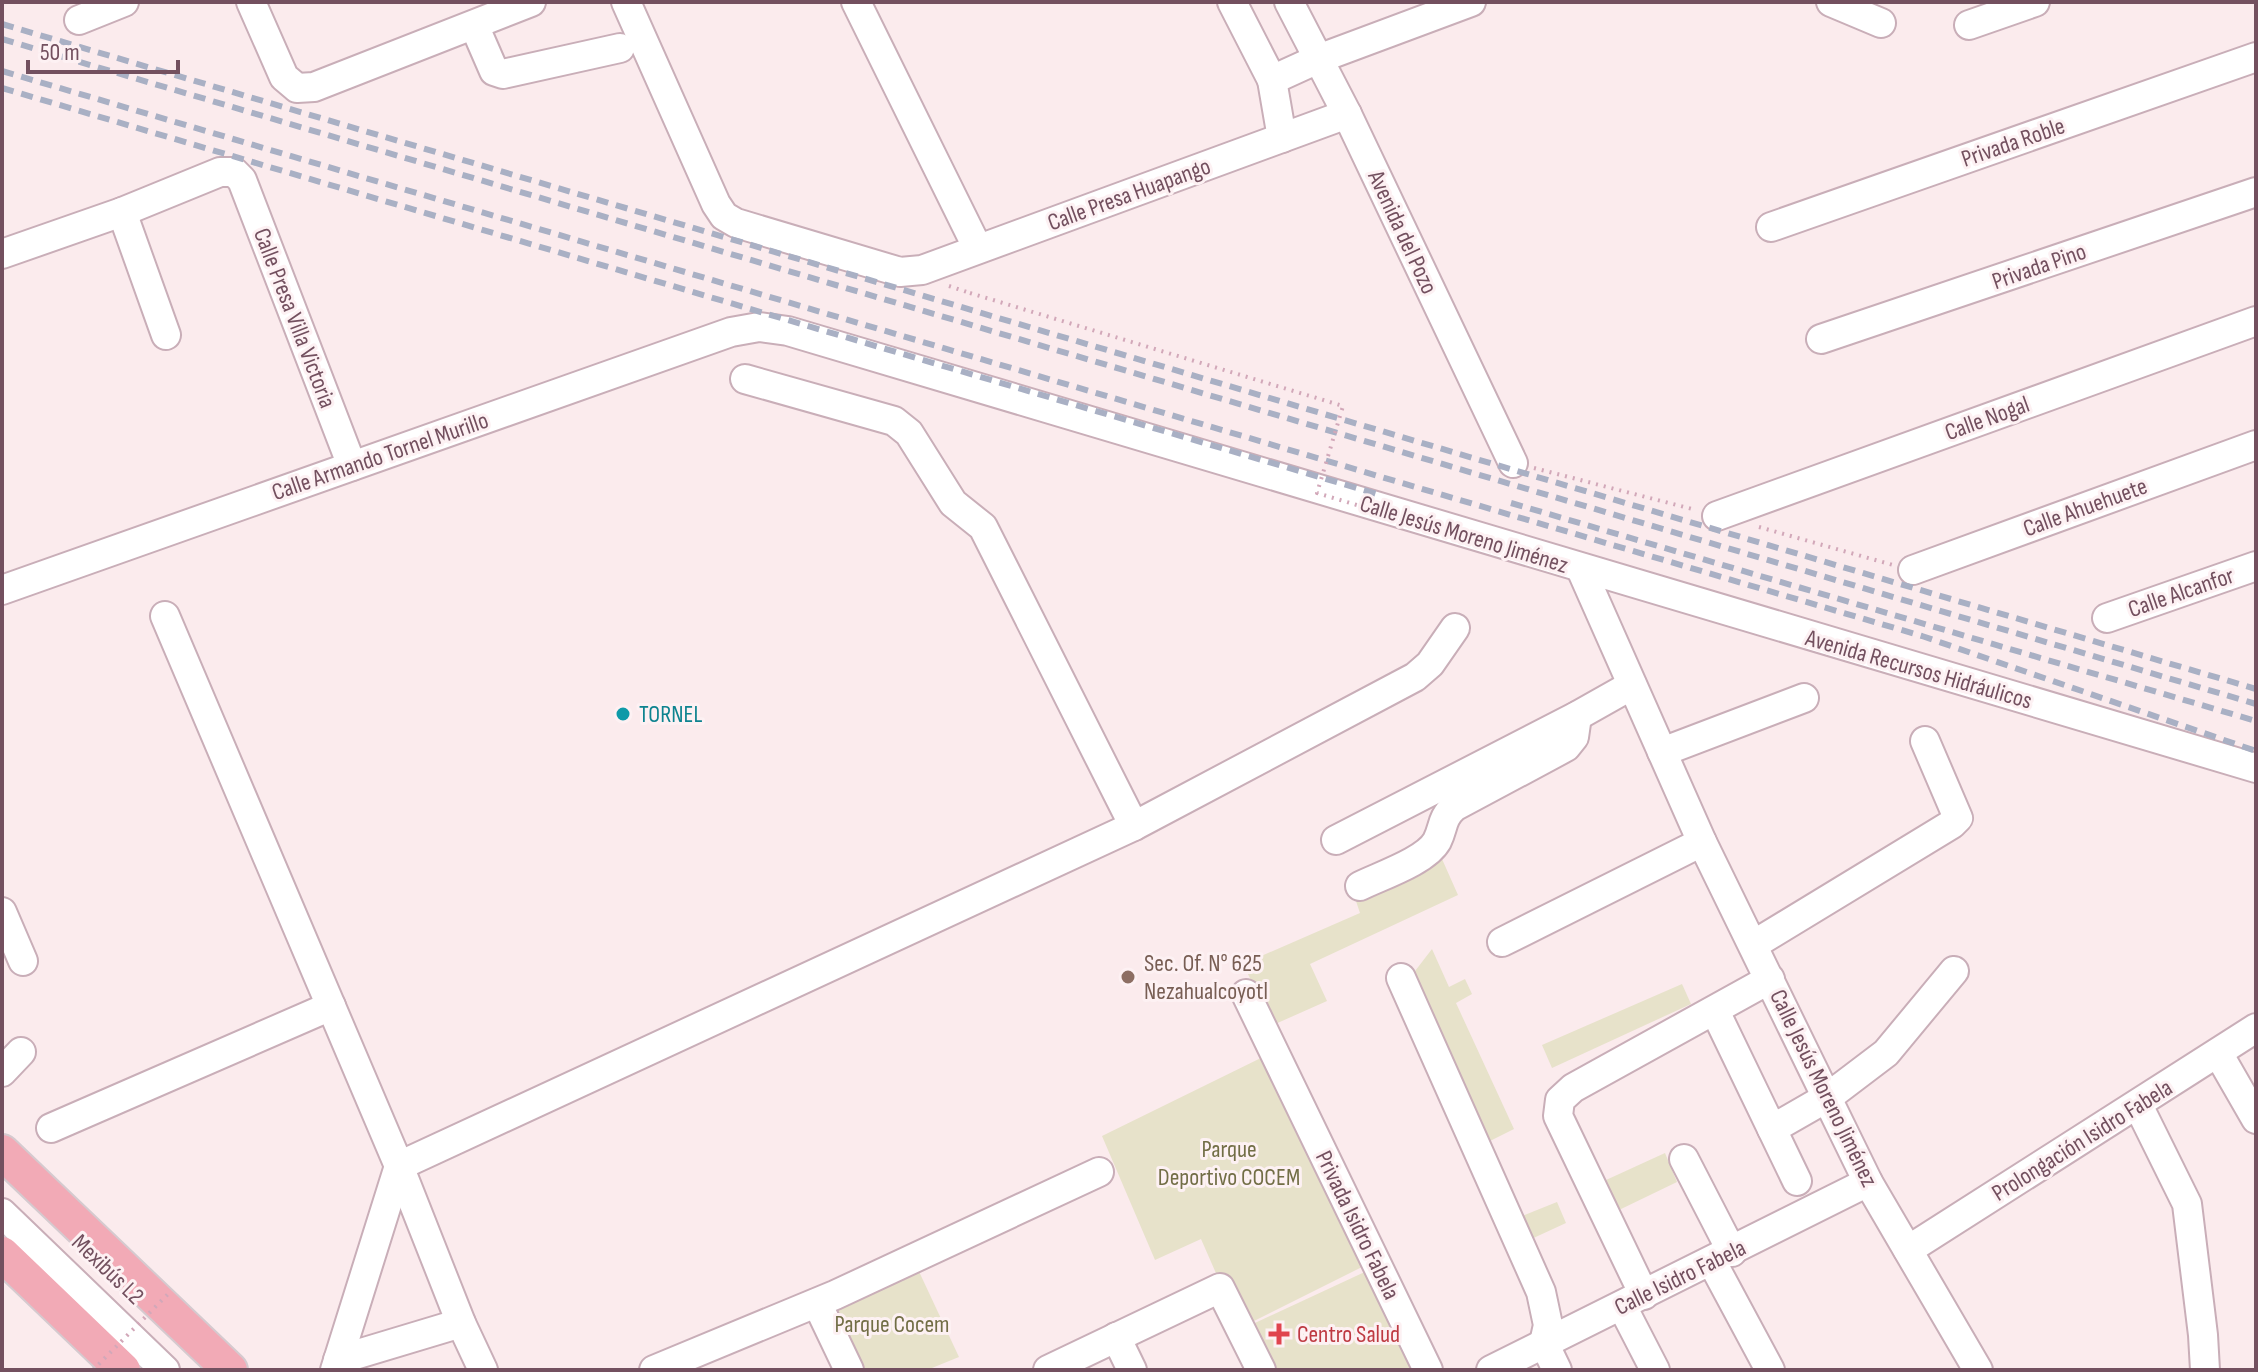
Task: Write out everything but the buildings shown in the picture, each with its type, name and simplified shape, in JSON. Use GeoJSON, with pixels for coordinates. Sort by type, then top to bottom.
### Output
{"type":"FeatureCollection","features":[{"type":"Feature","properties":{"kind":"main road"},"geometry":{"type":"LineString","coordinates":[[2,1152],[230,1370]]}},
{"type":"Feature","properties":{"kind":"main road"},"geometry":{"type":"LineString","coordinates":[[2,1254],[123,1370]]}},
{"type":"Feature","properties":{"kind":"street"},"geometry":{"type":"LineString","coordinates":[[79,20],[124,2]]}},
{"type":"Feature","properties":{"kind":"street"},"geometry":{"type":"LineString","coordinates":[[251,2],[284,77],[297,88],[314,87],[531,2]]}},
{"type":"Feature","properties":{"kind":"street","name":"Calle Presa Huapango"},"geometry":{"type":"LineString","coordinates":[[626,2],[709,190],[724,216],[736,223],[900,272],[911,273],[1347,114]]}},
{"type":"Feature","properties":{"kind":"street"},"geometry":{"type":"LineString","coordinates":[[856,2],[978,249]]}},
{"type":"Feature","properties":{"kind":"street"},"geometry":{"type":"LineString","coordinates":[[1232,2],[1272,80],[1282,138]]}},
{"type":"Feature","properties":{"kind":"street","name":"Avenida del Pozo"},"geometry":{"type":"LineString","coordinates":[[1289,2],[1347,114],[1513,463]]}},
{"type":"Feature","properties":{"kind":"street"},"geometry":{"type":"LineString","coordinates":[[1272,80],[1318,59],[1471,2]]}},
{"type":"Feature","properties":{"kind":"street"},"geometry":{"type":"LineString","coordinates":[[1831,2],[1881,23]]}},
{"type":"Feature","properties":{"kind":"street"},"geometry":{"type":"LineString","coordinates":[[1969,25],[2035,2]]}},
{"type":"Feature","properties":{"kind":"street"},"geometry":{"type":"LineString","coordinates":[[474,25],[494,71],[503,74],[620,48]]}},
{"type":"Feature","properties":{"kind":"street","name":"Privada Roble"},"geometry":{"type":"LineString","coordinates":[[1771,227],[2256,57]]}},
{"type":"Feature","properties":{"kind":"street","name":"Calle Presa Villa Victoria"},"geometry":{"type":"LineString","coordinates":[[122,212],[220,172],[234,172],[242,180],[352,466]]}},
{"type":"Feature","properties":{"kind":"street","name":"Privada Pino"},"geometry":{"type":"LineString","coordinates":[[1821,339],[2256,192]]}},
{"type":"Feature","properties":{"kind":"street"},"geometry":{"type":"LineString","coordinates":[[2,254],[122,212],[166,335]]}},
{"type":"Feature","properties":{"kind":"street","name":"Calle Nogal"},"geometry":{"type":"LineString","coordinates":[[1717,516],[2256,321]]}},
{"type":"Feature","properties":{"kind":"street","name":"Calle Armando Tornel Murillo"},"geometry":{"type":"LineString","coordinates":[[2,590],[731,332],[759,327]]}},
{"type":"Feature","properties":{"kind":"street","name":"Calle Jesús Moreno Jiménez"},"geometry":{"type":"LineString","coordinates":[[759,327],[788,331],[1581,569],[1702,842],[1868,1182],[1978,1370]]}},
{"type":"Feature","properties":{"kind":"street"},"geometry":{"type":"LineString","coordinates":[[745,379],[894,421],[909,433],[953,503],[983,527],[1134,826]]}},
{"type":"Feature","properties":{"kind":"street","name":"Calle Ahuehuete"},"geometry":{"type":"LineString","coordinates":[[1913,570],[2256,445]]}},
{"type":"Feature","properties":{"kind":"street","name":"Calle Alcanfor"},"geometry":{"type":"LineString","coordinates":[[2107,618],[2256,566]]}},
{"type":"Feature","properties":{"kind":"street","name":"Avenida Recursos Hidráulicos"},"geometry":{"type":"LineString","coordinates":[[1581,569],[2256,768]]}},
{"type":"Feature","properties":{"kind":"street"},"geometry":{"type":"LineString","coordinates":[[165,616],[399,1166],[461,1323],[474,1368]]}},
{"type":"Feature","properties":{"kind":"street"},"geometry":{"type":"LineString","coordinates":[[336,1365],[399,1166],[1134,826],[1415,677],[1430,664],[1455,628]]}},
{"type":"Feature","properties":{"kind":"street"},"geometry":{"type":"LineString","coordinates":[[1336,840],[1632,685]]}},
{"type":"Feature","properties":{"kind":"street"},"geometry":{"type":"LineString","coordinates":[[1662,752],[1804,698]]}},
{"type":"Feature","properties":{"kind":"street"},"geometry":{"type":"LineString","coordinates":[[1360,886],[1427,854],[1437,841],[1445,816],[1454,807],[1566,747],[1574,737],[1577,716]]}},
{"type":"Feature","properties":{"kind":"street"},"geometry":{"type":"LineString","coordinates":[[1753,945],[1958,818],[1925,741]]}},
{"type":"Feature","properties":{"kind":"street"},"geometry":{"type":"LineString","coordinates":[[1502,942],[1702,842]]}},
{"type":"Feature","properties":{"kind":"street"},"geometry":{"type":"LineString","coordinates":[[2,912],[23,961]]}},
{"type":"Feature","properties":{"kind":"street"},"geometry":{"type":"LineString","coordinates":[[1772,1129],[1828,1097],[1886,1053],[1954,971]]}},
{"type":"Feature","properties":{"kind":"street"},"geometry":{"type":"LineString","coordinates":[[1401,978],[1541,1292],[1548,1325],[1544,1343],[1557,1370]]}},
{"type":"Feature","properties":{"kind":"street"},"geometry":{"type":"LineString","coordinates":[[1655,1370],[1633,1301],[1558,1116],[1560,1100],[1573,1088],[1770,979]]}},
{"type":"Feature","properties":{"kind":"street","name":"Privada Isidro Fabela"},"geometry":{"type":"LineString","coordinates":[[1246,994],[1428,1370]]}},
{"type":"Feature","properties":{"kind":"street"},"geometry":{"type":"LineString","coordinates":[[51,1128],[331,1006]]}},
{"type":"Feature","properties":{"kind":"street"},"geometry":{"type":"LineString","coordinates":[[1715,1011],[1797,1181]]}},
{"type":"Feature","properties":{"kind":"street","name":"Prolongación Isidro Fabela"},"geometry":{"type":"LineString","coordinates":[[1908,1250],[2256,1028]]}},
{"type":"Feature","properties":{"kind":"street"},"geometry":{"type":"LineString","coordinates":[[2218,1053],[2256,1119]]}},
{"type":"Feature","properties":{"kind":"street"},"geometry":{"type":"LineString","coordinates":[[2138,1105],[2187,1204],[2205,1370]]}},
{"type":"Feature","properties":{"kind":"street"},"geometry":{"type":"LineString","coordinates":[[1684,1159],[1770,1370]]}},
{"type":"Feature","properties":{"kind":"street","name":"Mexibús L2"},"geometry":{"type":"LineString","coordinates":[[2,1168],[213,1370]]}},
{"type":"Feature","properties":{"kind":"street"},"geometry":{"type":"LineString","coordinates":[[654,1370],[817,1303],[1099,1172]]}},
{"type":"Feature","properties":{"kind":"street","name":"Calle Isidro Fabela"},"geometry":{"type":"LineString","coordinates":[[1491,1370],[1868,1182]]}},
{"type":"Feature","properties":{"kind":"street","name":"Mexibús L2"},"geometry":{"type":"LineString","coordinates":[[2,1213],[165,1370]]}},
{"type":"Feature","properties":{"kind":"street"},"geometry":{"type":"LineString","coordinates":[[1048,1370],[1220,1288],[1261,1370]]}},
{"type":"Feature","properties":{"kind":"street"},"geometry":{"type":"LineString","coordinates":[[817,1303],[849,1370]]}},
{"type":"Feature","properties":{"kind":"street"},"geometry":{"type":"LineString","coordinates":[[336,1365],[461,1323]]}},
{"type":"Feature","properties":{"kind":"street"},"geometry":{"type":"LineString","coordinates":[[1116,1337],[1132,1370]]}},
{"type":"Feature","properties":{"kind":"path"},"geometry":{"type":"LineString","coordinates":[[970,293],[1343,406],[1317,493],[1506,550]]}},
{"type":"Feature","properties":{"kind":"path"},"geometry":{"type":"LineString","coordinates":[[93,1370],[169,1293]]}},
{"type":"Feature","properties":{"kind":"green space"},"geometry":{"type":"Polygon","coordinates":[[[1442,859],[1458,895],[1310,964],[1327,1001],[1273,1025],[1243,964],[1360,913],[1356,901],[1442,859]]]}},
{"type":"Feature","properties":{"kind":"green space"},"geometry":{"type":"Polygon","coordinates":[[[1432,949],[1449,987],[1465,979],[1472,994],[1456,1003],[1514,1129],[1488,1142],[1412,975],[1432,949]]]}},
{"type":"Feature","properties":{"kind":"green space"},"geometry":{"type":"Polygon","coordinates":[[[1682,984],[1691,1004],[1552,1068],[1542,1045],[1682,984]]]}},
{"type":"Feature","properties":{"kind":"green space","name":"Parque Deportivo COCEM"},"geometry":{"type":"Polygon","coordinates":[[[1269,1054],[1368,1264],[1240,1328],[1201,1239],[1155,1260],[1102,1136],[1269,1054]]]}},
{"type":"Feature","properties":{"kind":"green space"},"geometry":{"type":"Polygon","coordinates":[[[1665,1153],[1677,1182],[1619,1210],[1606,1180],[1665,1153]]]}},
{"type":"Feature","properties":{"kind":"green space"},"geometry":{"type":"Polygon","coordinates":[[[1557,1202],[1566,1223],[1527,1241],[1517,1218],[1557,1202]]]}},
{"type":"Feature","properties":{"kind":"green space","name":"Parque Cocem"},"geometry":{"type":"Polygon","coordinates":[[[915,1263],[959,1357],[927,1370],[855,1370],[826,1304],[915,1263]]]}},
{"type":"Feature","properties":{"kind":"green space"},"geometry":{"type":"Polygon","coordinates":[[[1369,1270],[1417,1370],[1260,1370],[1242,1329],[1369,1270]]]}},
{"type":"Feature","properties":{"kind":"railway"},"geometry":{"type":"LineString","coordinates":[[2,24],[2256,689]]}},
{"type":"Feature","properties":{"kind":"railway"},"geometry":{"type":"LineString","coordinates":[[2,39],[2256,704]]}},
{"type":"Feature","properties":{"kind":"railway"},"geometry":{"type":"LineString","coordinates":[[2,71],[1922,636],[2256,751]]}},
{"type":"Feature","properties":{"kind":"railway"},"geometry":{"type":"LineString","coordinates":[[2,88],[1377,494]]}},
{"type":"Feature","properties":{"kind":"railway"},"geometry":{"type":"LineString","coordinates":[[1511,503],[2256,721]]}},
{"type":"Feature","properties":{"kind":"place","name":"TORNEL"},"geometry":{"type":"Point","coordinates":[623,714]}},
{"type":"Feature","properties":{"kind":"place","name":"Sec. Of. N° 625 Nezahualcoyotl"},"geometry":{"type":"Point","coordinates":[1128,977]}},
{"type":"Feature","properties":{"kind":"place","name":"Centro Salud"},"geometry":{"type":"Point","coordinates":[1279,1334]}}]}
